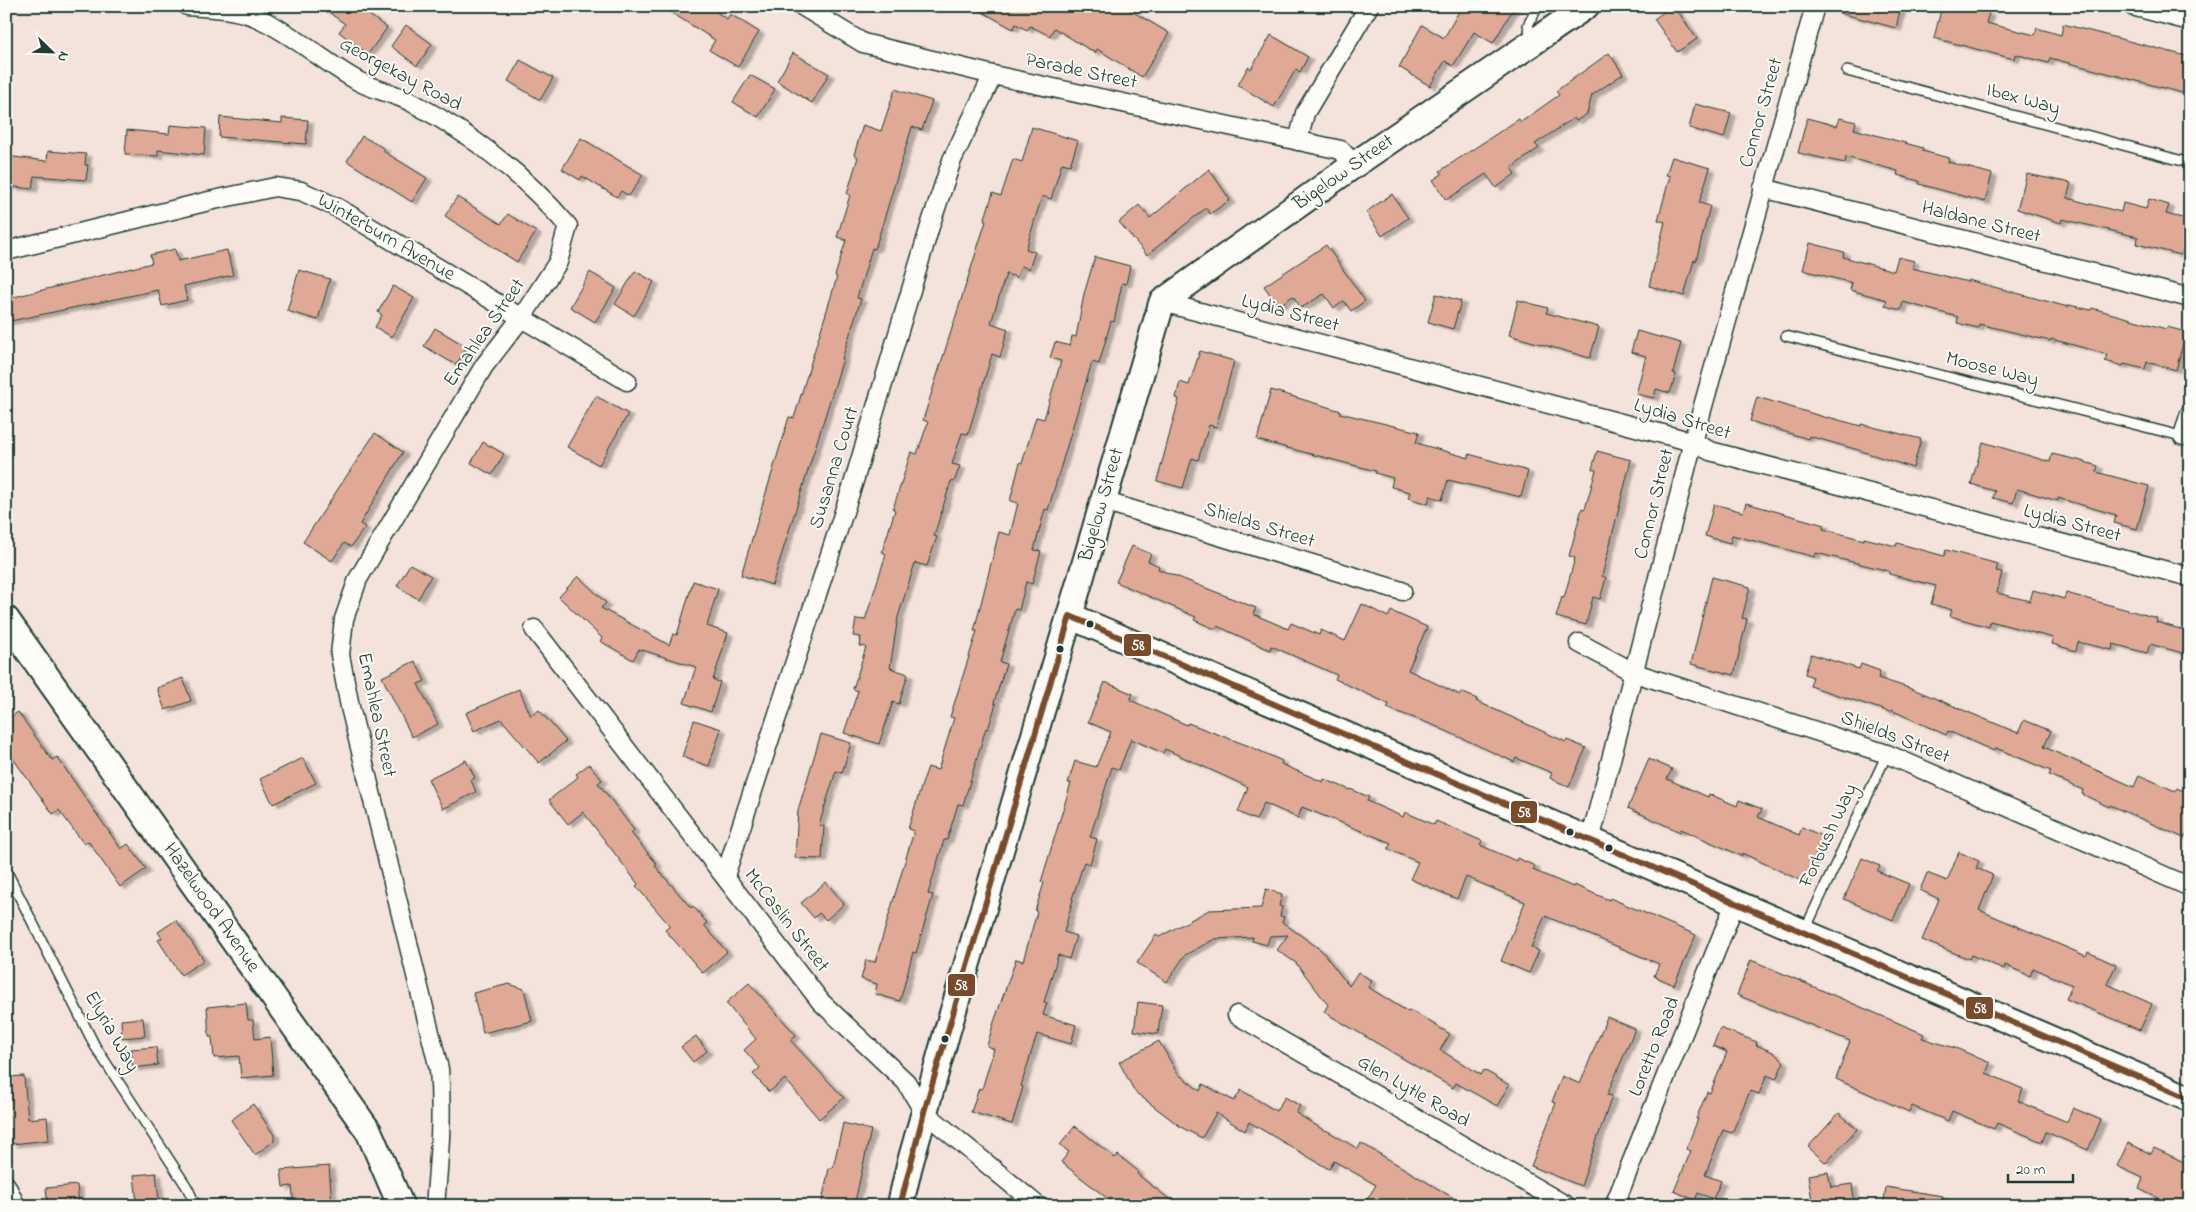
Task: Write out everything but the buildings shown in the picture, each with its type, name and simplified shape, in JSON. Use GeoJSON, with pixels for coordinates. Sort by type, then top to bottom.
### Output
{"type":"FeatureCollection","features":[{"type":"Feature","properties":{"kind":"street","name":"Georgekay Road"},"geometry":{"type":"LineString","coordinates":[[188,6],[226,9],[261,19],[359,82],[410,101],[451,126],[515,171],[544,198],[568,226]]}},
{"type":"Feature","properties":{"kind":"street","name":"Parade Street"},"geometry":{"type":"LineString","coordinates":[[802,6],[863,43],[993,76],[1341,150],[1354,165]]}},
{"type":"Feature","properties":{"kind":"street"},"geometry":{"type":"LineString","coordinates":[[1298,141],[1305,113],[1369,6]]}},
{"type":"Feature","properties":{"kind":"street","name":"Bigelow Street"},"geometry":{"type":"LineString","coordinates":[[900,1206],[924,1112],[1162,302],[1354,165],[1586,6]]}},
{"type":"Feature","properties":{"kind":"street","name":"Connor Street"},"geometry":{"type":"LineString","coordinates":[[1590,841],[1693,442],[1762,188],[1815,6]]}},
{"type":"Feature","properties":{"kind":"street"},"geometry":{"type":"LineString","coordinates":[[2132,6],[2190,22]]}},
{"type":"Feature","properties":{"kind":"street","name":"Susanna Court"},"geometry":{"type":"LineString","coordinates":[[724,876],[854,481],[931,223],[952,160],[993,76]]}},
{"type":"Feature","properties":{"kind":"street","name":"Winterburn Avenue"},"geometry":{"type":"LineString","coordinates":[[6,251],[209,201],[275,188],[301,191],[338,208],[628,381]]}},
{"type":"Feature","properties":{"kind":"street","name":"Haldane Street"},"geometry":{"type":"LineString","coordinates":[[1762,188],[2190,298]]}},
{"type":"Feature","properties":{"kind":"street","name":"Emahlea Street"},"geometry":{"type":"LineString","coordinates":[[434,1206],[442,1102],[439,1069],[350,707],[340,655],[344,619],[358,579],[484,366],[522,318],[558,262],[568,226]]}},
{"type":"Feature","properties":{"kind":"street","name":"Lydia Street"},"geometry":{"type":"LineString","coordinates":[[1162,302],[1693,442],[1710,451],[2190,577]]}},
{"type":"Feature","properties":{"kind":"street"},"geometry":{"type":"LineString","coordinates":[[2186,437],[2190,414]]}},
{"type":"Feature","properties":{"kind":"street","name":"Shields Street"},"geometry":{"type":"LineString","coordinates":[[1103,501],[1402,591]]}},
{"type":"Feature","properties":{"kind":"street"},"geometry":{"type":"LineString","coordinates":[[1070,616],[1735,904],[2190,1098]]}},
{"type":"Feature","properties":{"kind":"street","name":"Hazelwood Avenue"},"geometry":{"type":"LineString","coordinates":[[6,619],[369,1132],[401,1206]]}},
{"type":"Feature","properties":{"kind":"street","name":"McCaslin Street"},"geometry":{"type":"LineString","coordinates":[[534,629],[821,1002],[906,1082],[924,1112],[1038,1206]]}},
{"type":"Feature","properties":{"kind":"street","name":"Shields Street"},"geometry":{"type":"LineString","coordinates":[[1579,643],[1634,673],[1887,754],[2190,887]]}},
{"type":"Feature","properties":{"kind":"street","name":"Loretto Road"},"geometry":{"type":"LineString","coordinates":[[1614,1206],[1735,904]]}},
{"type":"Feature","properties":{"kind":"street","name":"Glen Lytle Road"},"geometry":{"type":"LineString","coordinates":[[1238,1015],[1567,1206]]}},
{"type":"Feature","properties":{"kind":"street"},"geometry":{"type":"LineString","coordinates":[[6,1185],[16,1206]]}},
{"type":"Feature","properties":{"kind":"lane"},"geometry":{"type":"LineString","coordinates":[[1533,43],[1528,25],[1538,6]]}},
{"type":"Feature","properties":{"kind":"lane","name":"Ibex Way"},"geometry":{"type":"LineString","coordinates":[[1848,70],[2190,163]]}},
{"type":"Feature","properties":{"kind":"lane","name":"Moose Way"},"geometry":{"type":"LineString","coordinates":[[1786,336],[2186,437]]}},
{"type":"Feature","properties":{"kind":"lane","name":"Forbush Way"},"geometry":{"type":"LineString","coordinates":[[1804,932],[1887,754]]}},
{"type":"Feature","properties":{"kind":"lane","name":"Elyria Way"},"geometry":{"type":"LineString","coordinates":[[6,870],[95,1046],[187,1187],[196,1206]]}},
{"type":"Feature","properties":{"kind":"transit line","name":"58"},"geometry":{"type":"LineString","coordinates":[[900,1206],[924,1112],[1070,616],[2190,1099]]}}]}
